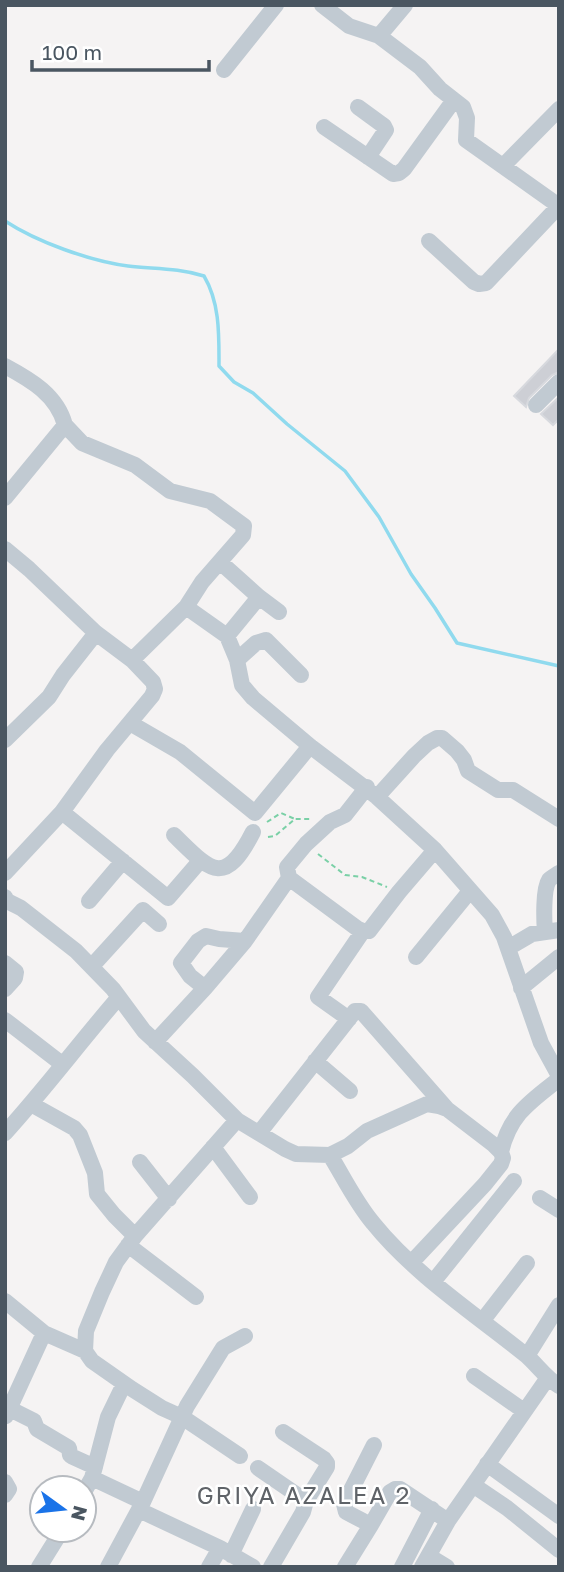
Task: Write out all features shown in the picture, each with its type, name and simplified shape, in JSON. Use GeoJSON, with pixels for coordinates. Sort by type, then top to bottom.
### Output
{"type":"FeatureCollection","features":[{"type":"Feature","properties":{"kind":"street"},"geometry":{"type":"LineString","coordinates":[[224,70],[276,5]]}},
{"type":"Feature","properties":{"kind":"street"},"geometry":{"type":"LineString","coordinates":[[322,5],[349,26],[379,36],[420,67],[440,89],[463,107],[467,118],[466,140],[559,206],[483,284],[474,282],[429,241]]}},
{"type":"Feature","properties":{"kind":"street"},"geometry":{"type":"LineString","coordinates":[[379,36],[405,5]]}},
{"type":"Feature","properties":{"kind":"street"},"geometry":{"type":"LineString","coordinates":[[324,127],[393,174],[399,173],[454,100]]}},
{"type":"Feature","properties":{"kind":"street"},"geometry":{"type":"LineString","coordinates":[[358,107],[386,130],[368,157]]}},
{"type":"Feature","properties":{"kind":"street"},"geometry":{"type":"LineString","coordinates":[[503,166],[559,109]]}},
{"type":"Feature","properties":{"kind":"street"},"geometry":{"type":"LineString","coordinates":[[5,366],[51,397],[62,413],[65,425],[82,443],[135,465],[170,491],[210,501],[244,526],[243,535],[202,582],[186,607],[132,660]]}},
{"type":"Feature","properties":{"kind":"street"},"geometry":{"type":"LineString","coordinates":[[536,405],[559,382]]}},
{"type":"Feature","properties":{"kind":"street"},"geometry":{"type":"LineString","coordinates":[[5,498],[65,425]]}},
{"type":"Feature","properties":{"kind":"street"},"geometry":{"type":"LineString","coordinates":[[5,549],[96,633],[132,660],[153,682],[155,689],[62,811],[5,873]]}},
{"type":"Feature","properties":{"kind":"street"},"geometry":{"type":"LineString","coordinates":[[220,562],[279,612]]}},
{"type":"Feature","properties":{"kind":"street"},"geometry":{"type":"LineString","coordinates":[[228,636],[259,597]]}},
{"type":"Feature","properties":{"kind":"street"},"geometry":{"type":"LineString","coordinates":[[186,607],[228,636],[242,685],[253,698],[310,746],[372,792],[435,850],[492,915],[504,937],[541,1043],[559,1078],[516,1117],[506,1133],[501,1152]]}},
{"type":"Feature","properties":{"kind":"street"},"geometry":{"type":"LineString","coordinates":[[5,740],[50,697],[63,675],[96,633]]}},
{"type":"Feature","properties":{"kind":"street"},"geometry":{"type":"LineString","coordinates":[[237,660],[256,643],[266,640],[301,675]]}},
{"type":"Feature","properties":{"kind":"street"},"geometry":{"type":"LineString","coordinates":[[130,723],[180,752],[255,813],[310,746]]}},
{"type":"Feature","properties":{"kind":"street"},"geometry":{"type":"LineString","coordinates":[[435,850],[369,930],[363,931],[289,878],[287,867],[306,844],[330,822],[345,815],[438,737],[457,751],[468,771],[498,790],[513,790],[559,819]]}},
{"type":"Feature","properties":{"kind":"street"},"geometry":{"type":"LineString","coordinates":[[62,811],[168,898],[200,861]]}},
{"type":"Feature","properties":{"kind":"street"},"geometry":{"type":"LineString","coordinates":[[174,835],[200,861],[215,869],[223,869],[230,865],[245,847],[253,832]]}},
{"type":"Feature","properties":{"kind":"street"},"geometry":{"type":"LineString","coordinates":[[89,901],[123,861]]}},
{"type":"Feature","properties":{"kind":"street"},"geometry":{"type":"LineString","coordinates":[[508,948],[532,934],[552,931],[546,888],[550,879],[559,873]]}},
{"type":"Feature","properties":{"kind":"street"},"geometry":{"type":"LineString","coordinates":[[155,1042],[245,941],[289,878]]}},
{"type":"Feature","properties":{"kind":"street"},"geometry":{"type":"LineString","coordinates":[[416,957],[470,891]]}},
{"type":"Feature","properties":{"kind":"street"},"geometry":{"type":"LineString","coordinates":[[5,897],[64,940],[92,966],[144,1031],[237,1120],[296,1154],[330,1155],[348,1146],[367,1131],[427,1104],[447,1109]]}},
{"type":"Feature","properties":{"kind":"street"},"geometry":{"type":"LineString","coordinates":[[92,966],[148,905],[159,924]]}},
{"type":"Feature","properties":{"kind":"street"},"geometry":{"type":"LineString","coordinates":[[349,1019],[318,997],[363,931]]}},
{"type":"Feature","properties":{"kind":"street"},"geometry":{"type":"LineString","coordinates":[[205,988],[190,976],[181,963],[198,941],[206,936],[245,941]]}},
{"type":"Feature","properties":{"kind":"street"},"geometry":{"type":"LineString","coordinates":[[521,988],[559,957]]}},
{"type":"Feature","properties":{"kind":"street"},"geometry":{"type":"LineString","coordinates":[[5,962],[16,972],[15,978],[5,989]]}},
{"type":"Feature","properties":{"kind":"street"},"geometry":{"type":"LineString","coordinates":[[5,1133],[119,997]]}},
{"type":"Feature","properties":{"kind":"street"},"geometry":{"type":"LineString","coordinates":[[259,1133],[355,1011],[361,1012],[447,1109],[501,1152],[503,1158],[485,1184],[411,1263]]}},
{"type":"Feature","properties":{"kind":"street"},"geometry":{"type":"LineString","coordinates":[[5,1020],[62,1064]]}},
{"type":"Feature","properties":{"kind":"street"},"geometry":{"type":"LineString","coordinates":[[315,1061],[350,1091]]}},
{"type":"Feature","properties":{"kind":"street"},"geometry":{"type":"LineString","coordinates":[[31,1104],[74,1128],[80,1135],[95,1173],[97,1194],[132,1241],[196,1297]]}},
{"type":"Feature","properties":{"kind":"street"},"geometry":{"type":"LineString","coordinates":[[85,1351],[86,1331],[116,1262],[237,1120]]}},
{"type":"Feature","properties":{"kind":"street"},"geometry":{"type":"LineString","coordinates":[[213,1147],[250,1197]]}},
{"type":"Feature","properties":{"kind":"street"},"geometry":{"type":"LineString","coordinates":[[330,1155],[372,1222],[411,1263],[527,1356],[553,1382],[524,1411],[448,1521],[433,1563]]}},
{"type":"Feature","properties":{"kind":"street"},"geometry":{"type":"LineString","coordinates":[[140,1162],[169,1199]]}},
{"type":"Feature","properties":{"kind":"street"},"geometry":{"type":"LineString","coordinates":[[433,1282],[514,1181]]}},
{"type":"Feature","properties":{"kind":"street"},"geometry":{"type":"LineString","coordinates":[[540,1198],[559,1210]]}},
{"type":"Feature","properties":{"kind":"street"},"geometry":{"type":"LineString","coordinates":[[483,1320],[527,1263]]}},
{"type":"Feature","properties":{"kind":"street"},"geometry":{"type":"LineString","coordinates":[[5,1301],[44,1333],[85,1351],[92,1361],[124,1384],[182,1417],[240,1455]]}},
{"type":"Feature","properties":{"kind":"street"},"geometry":{"type":"LineString","coordinates":[[527,1356],[559,1305]]}},
{"type":"Feature","properties":{"kind":"street"},"geometry":{"type":"LineString","coordinates":[[44,1333],[7,1414],[34,1421],[37,1429],[69,1448],[70,1455],[86,1474]]}},
{"type":"Feature","properties":{"kind":"street"},"geometry":{"type":"LineString","coordinates":[[108,1567],[141,1506],[182,1417],[223,1348],[245,1336]]}},
{"type":"Feature","properties":{"kind":"street"},"geometry":{"type":"LineString","coordinates":[[474,1376],[524,1411]]}},
{"type":"Feature","properties":{"kind":"street"},"geometry":{"type":"LineString","coordinates":[[91,1474],[108,1417],[124,1384]]}},
{"type":"Feature","properties":{"kind":"street"},"geometry":{"type":"LineString","coordinates":[[271,1567],[327,1467],[324,1459],[283,1432]]}},
{"type":"Feature","properties":{"kind":"street"},"geometry":{"type":"LineString","coordinates":[[371,1525],[346,1512],[344,1504],[374,1445]]}},
{"type":"Feature","properties":{"kind":"street"},"geometry":{"type":"LineString","coordinates":[[487,1464],[559,1516]]}},
{"type":"Feature","properties":{"kind":"street"},"geometry":{"type":"LineString","coordinates":[[258,1468],[306,1501]]}},
{"type":"Feature","properties":{"kind":"street"},"geometry":{"type":"LineString","coordinates":[[5,1482],[9,1489],[5,1495]]}},
{"type":"Feature","properties":{"kind":"street"},"geometry":{"type":"LineString","coordinates":[[98,1483],[253,1567]]}},
{"type":"Feature","properties":{"kind":"street"},"geometry":{"type":"LineString","coordinates":[[473,1485],[507,1508],[559,1550]]}},
{"type":"Feature","properties":{"kind":"street"},"geometry":{"type":"LineString","coordinates":[[345,1567],[390,1492],[395,1489],[400,1489],[448,1521]]}},
{"type":"Feature","properties":{"kind":"street"},"geometry":{"type":"LineString","coordinates":[[209,1567],[225,1551],[253,1509]]}},
{"type":"Feature","properties":{"kind":"street"},"geometry":{"type":"LineString","coordinates":[[402,1567],[432,1509]]}},
{"type":"Feature","properties":{"kind":"street"},"geometry":{"type":"LineString","coordinates":[[39,1567],[53,1544]]}},
{"type":"Feature","properties":{"kind":"path"},"geometry":{"type":"LineString","coordinates":[[253,832],[279,813],[295,819],[330,822]]}},
{"type":"Feature","properties":{"kind":"path"},"geometry":{"type":"LineString","coordinates":[[253,832],[272,838],[295,819]]}},
{"type":"Feature","properties":{"kind":"path"},"geometry":{"type":"LineString","coordinates":[[306,844],[345,876],[362,877],[399,891]]}},
{"type":"Feature","properties":{"kind":"building"},"geometry":{"type":"Polygon","coordinates":[[[559,349],[559,372],[552,375],[529,398],[526,407],[514,396],[559,349]]]}},
{"type":"Feature","properties":{"kind":"building"},"geometry":{"type":"Polygon","coordinates":[[[559,397],[559,419],[553,425],[541,414],[559,397]]]}},
{"type":"Feature","properties":{"kind":"waterway"},"geometry":{"type":"LineString","coordinates":[[5,221],[48,243],[97,260],[128,266],[185,271],[204,276],[216,308],[219,366],[234,382],[253,393],[345,471],[379,517],[411,574],[457,643],[559,666]]}},
{"type":"Feature","properties":{"kind":"district","name":"GRIYA AZALEA 2"},"geometry":{"type":"Point","coordinates":[304,1496]}}]}
